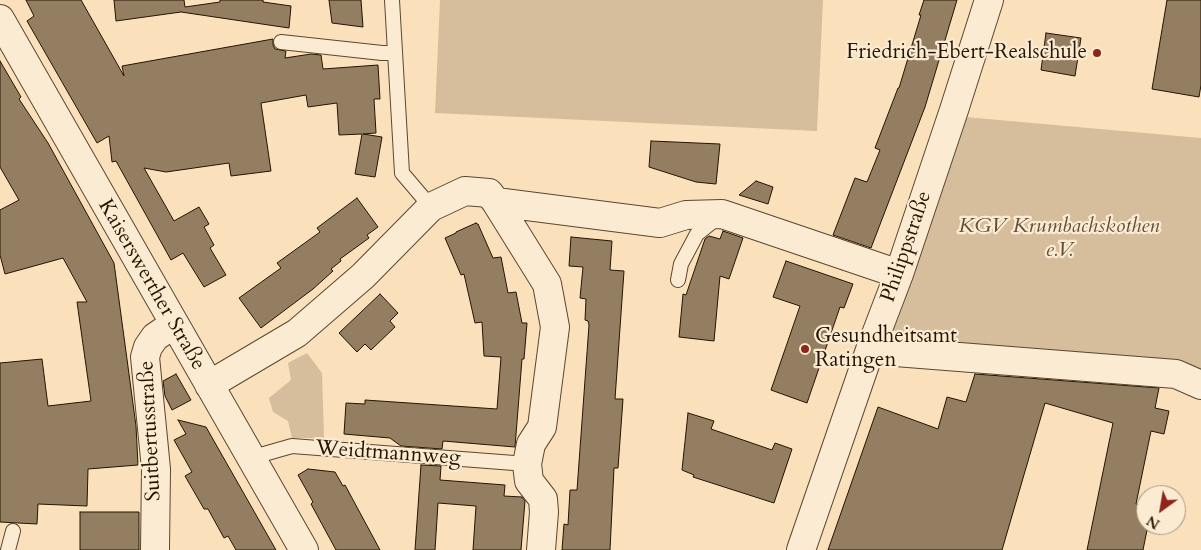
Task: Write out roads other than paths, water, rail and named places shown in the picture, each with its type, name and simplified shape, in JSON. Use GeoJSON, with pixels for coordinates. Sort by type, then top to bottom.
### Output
{"type":"FeatureCollection","features":[{"type":"Feature","properties":{"kind":"street","name":"Philippstraße"},"geometry":{"type":"LineString","coordinates":[[801,550],[870,350],[899,274],[989,0]]}},
{"type":"Feature","properties":{"kind":"street","name":"Kaiserswerther Straße"},"geometry":{"type":"LineString","coordinates":[[0,18],[304,550]]}},
{"type":"Feature","properties":{"kind":"street"},"geometry":{"type":"LineString","coordinates":[[209,385],[296,333],[363,276],[431,207],[465,191],[489,193],[547,284],[555,327],[542,427],[532,444],[527,464],[529,481],[543,499],[542,550]]}},
{"type":"Feature","properties":{"kind":"street"},"geometry":{"type":"LineString","coordinates":[[496,202],[660,223],[686,215],[722,214],[899,274]]}},
{"type":"Feature","properties":{"kind":"street","name":"Suitbertusstraße"},"geometry":{"type":"LineString","coordinates":[[155,550],[156,469],[145,357],[148,347],[155,337],[174,324]]}},
{"type":"Feature","properties":{"kind":"street"},"geometry":{"type":"LineString","coordinates":[[870,350],[1176,374],[1201,385]]}},
{"type":"Feature","properties":{"kind":"lane"},"geometry":{"type":"LineString","coordinates":[[392,0],[402,173],[431,207]]}},
{"type":"Feature","properties":{"kind":"lane"},"geometry":{"type":"LineString","coordinates":[[281,42],[395,53]]}},
{"type":"Feature","properties":{"kind":"lane"},"geometry":{"type":"LineString","coordinates":[[678,280],[681,264],[697,234],[722,214]]}},
{"type":"Feature","properties":{"kind":"lane","name":"Weidtmannweg"},"geometry":{"type":"LineString","coordinates":[[250,458],[292,446],[527,464]]}},
{"type":"Feature","properties":{"kind":"lane"},"geometry":{"type":"LineString","coordinates":[[8,550],[13,532]]}},
{"type":"Feature","properties":{"kind":"place","name":"Friedrich-Ebert-Realschule"},"geometry":{"type":"Point","coordinates":[1097,53]}},
{"type":"Feature","properties":{"kind":"place","name":"Gesundheitsamt Ratingen"},"geometry":{"type":"Point","coordinates":[805,349]}},
{"type":"Feature","properties":{"kind":"park label","name":"KGV Krumbachskothen e.V."},"geometry":{"type":"Point","coordinates":[1059,239]}}]}
